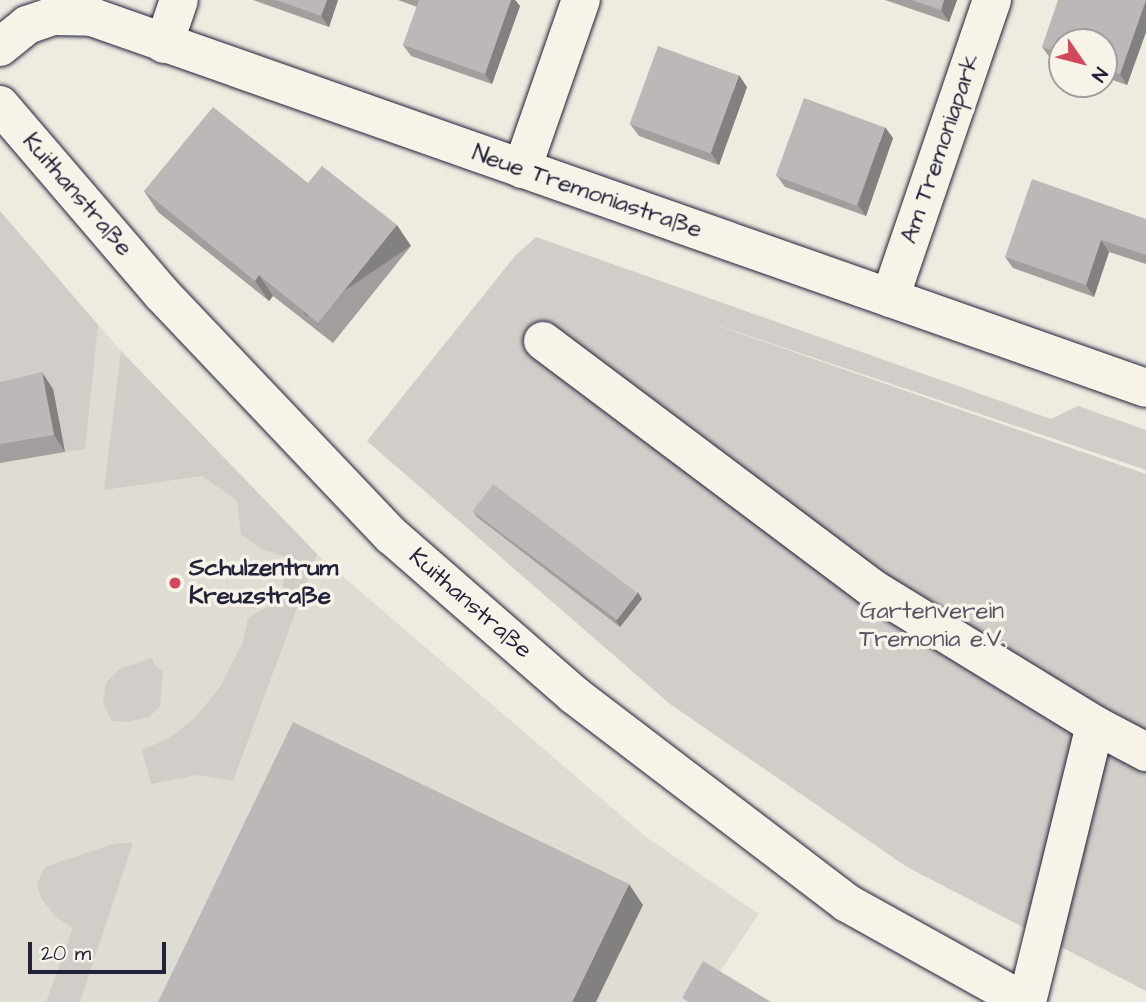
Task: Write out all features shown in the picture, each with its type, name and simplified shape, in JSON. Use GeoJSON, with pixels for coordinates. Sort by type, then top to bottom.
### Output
{"type":"FeatureCollection","features":[{"type":"Feature","properties":{"kind":"street"},"geometry":{"type":"LineString","coordinates":[[164,44],[179,0]]}},
{"type":"Feature","properties":{"kind":"street"},"geometry":{"type":"LineString","coordinates":[[522,169],[581,0]]}},
{"type":"Feature","properties":{"kind":"street","name":"Am Tremoniapark"},"geometry":{"type":"LineString","coordinates":[[890,298],[992,0]]}},
{"type":"Feature","properties":{"kind":"street","name":"Neue Tremoniastraße"},"geometry":{"type":"LineString","coordinates":[[17,24],[52,16],[92,17],[1146,388]]}},
{"type":"Feature","properties":{"kind":"street","name":"Kuithanstraße"},"geometry":{"type":"LineString","coordinates":[[0,105],[162,294],[392,536],[574,695],[847,903],[1026,1002]]}},
{"type":"Feature","properties":{"kind":"street"},"geometry":{"type":"LineString","coordinates":[[543,341],[873,589],[1095,725],[1146,752]]}},
{"type":"Feature","properties":{"kind":"street"},"geometry":{"type":"LineString","coordinates":[[1026,1002],[1095,725]]}},
{"type":"Feature","properties":{"kind":"shaded area","name":"Schulzentrum Kreuzstraße"},"geometry":{"type":"Polygon","coordinates":[[[0,211],[121,351],[317,554],[646,837],[759,914],[699,1002],[0,1002],[0,211]]]}},
{"type":"Feature","properties":{"kind":"green space"},"geometry":{"type":"Polygon","coordinates":[[[0,211],[98,325],[85,449],[65,452],[53,389],[0,401],[0,211]]]}},
{"type":"Feature","properties":{"kind":"green space","name":"Gartenverein Tremonia e.V."},"geometry":{"type":"Polygon","coordinates":[[[536,237],[1051,419],[1078,406],[1146,430],[1146,470],[678,312],[1146,474],[1146,991],[907,867],[670,704],[367,441],[515,256],[536,237]]]}},
{"type":"Feature","properties":{"kind":"green space"},"geometry":{"type":"Polygon","coordinates":[[[121,351],[317,554],[233,781],[197,775],[151,784],[142,750],[167,739],[194,719],[220,687],[243,642],[248,618],[283,598],[283,581],[292,559],[264,550],[241,535],[237,501],[202,476],[104,490],[121,351]]]}},
{"type":"Feature","properties":{"kind":"green space"},"geometry":{"type":"Polygon","coordinates":[[[152,658],[155,666],[163,670],[160,706],[149,717],[127,722],[112,721],[103,703],[106,683],[119,669],[152,658]]]}},
{"type":"Feature","properties":{"kind":"green space"},"geometry":{"type":"Polygon","coordinates":[[[116,843],[133,843],[80,1002],[46,1002],[73,928],[55,916],[41,898],[37,884],[45,867],[116,843]]]}},
{"type":"Feature","properties":{"kind":"building"},"geometry":{"type":"Polygon","coordinates":[[[276,0],[327,0],[321,16],[276,0]]]}},
{"type":"Feature","properties":{"kind":"building"},"geometry":{"type":"Polygon","coordinates":[[[419,0],[511,0],[485,74],[403,45],[419,0]]]}},
{"type":"Feature","properties":{"kind":"building"},"geometry":{"type":"Polygon","coordinates":[[[911,0],[944,0],[941,10],[911,0]]]}},
{"type":"Feature","properties":{"kind":"building"},"geometry":{"type":"Polygon","coordinates":[[[1058,0],[1146,0],[1120,74],[1118,28],[1048,28],[1058,0]]]}},
{"type":"Feature","properties":{"kind":"building"},"geometry":{"type":"Polygon","coordinates":[[[1048,29],[1048,49],[1042,47],[1048,29]]]}},
{"type":"Feature","properties":{"kind":"building"},"geometry":{"type":"Polygon","coordinates":[[[658,46],[739,75],[710,153],[630,124],[658,46]]]}},
{"type":"Feature","properties":{"kind":"building"},"geometry":{"type":"Polygon","coordinates":[[[804,98],[885,127],[856,205],[776,176],[804,98]]]}},
{"type":"Feature","properties":{"kind":"building"},"geometry":{"type":"Polygon","coordinates":[[[213,107],[308,183],[322,166],[397,225],[318,323],[259,275],[255,281],[144,191],[213,107]]]}},
{"type":"Feature","properties":{"kind":"building"},"geometry":{"type":"Polygon","coordinates":[[[1032,179],[1146,219],[1146,255],[1101,240],[1086,285],[1005,257],[1032,179]]]}},
{"type":"Feature","properties":{"kind":"building"},"geometry":{"type":"Polygon","coordinates":[[[42,372],[54,435],[0,444],[0,382],[42,372]]]}},
{"type":"Feature","properties":{"kind":"building"},"geometry":{"type":"Polygon","coordinates":[[[493,484],[638,593],[617,620],[473,511],[493,484]]]}},
{"type":"Feature","properties":{"kind":"building"},"geometry":{"type":"Polygon","coordinates":[[[293,722],[629,884],[572,1002],[158,1002],[293,722]]]}},
{"type":"Feature","properties":{"kind":"building"},"geometry":{"type":"Polygon","coordinates":[[[703,961],[771,1002],[689,1002],[682,998],[703,961]]]}},
{"type":"Feature","properties":{"kind":"place","name":"Schulzentrum Kreuzstraße"},"geometry":{"type":"Point","coordinates":[175,583]}}]}
